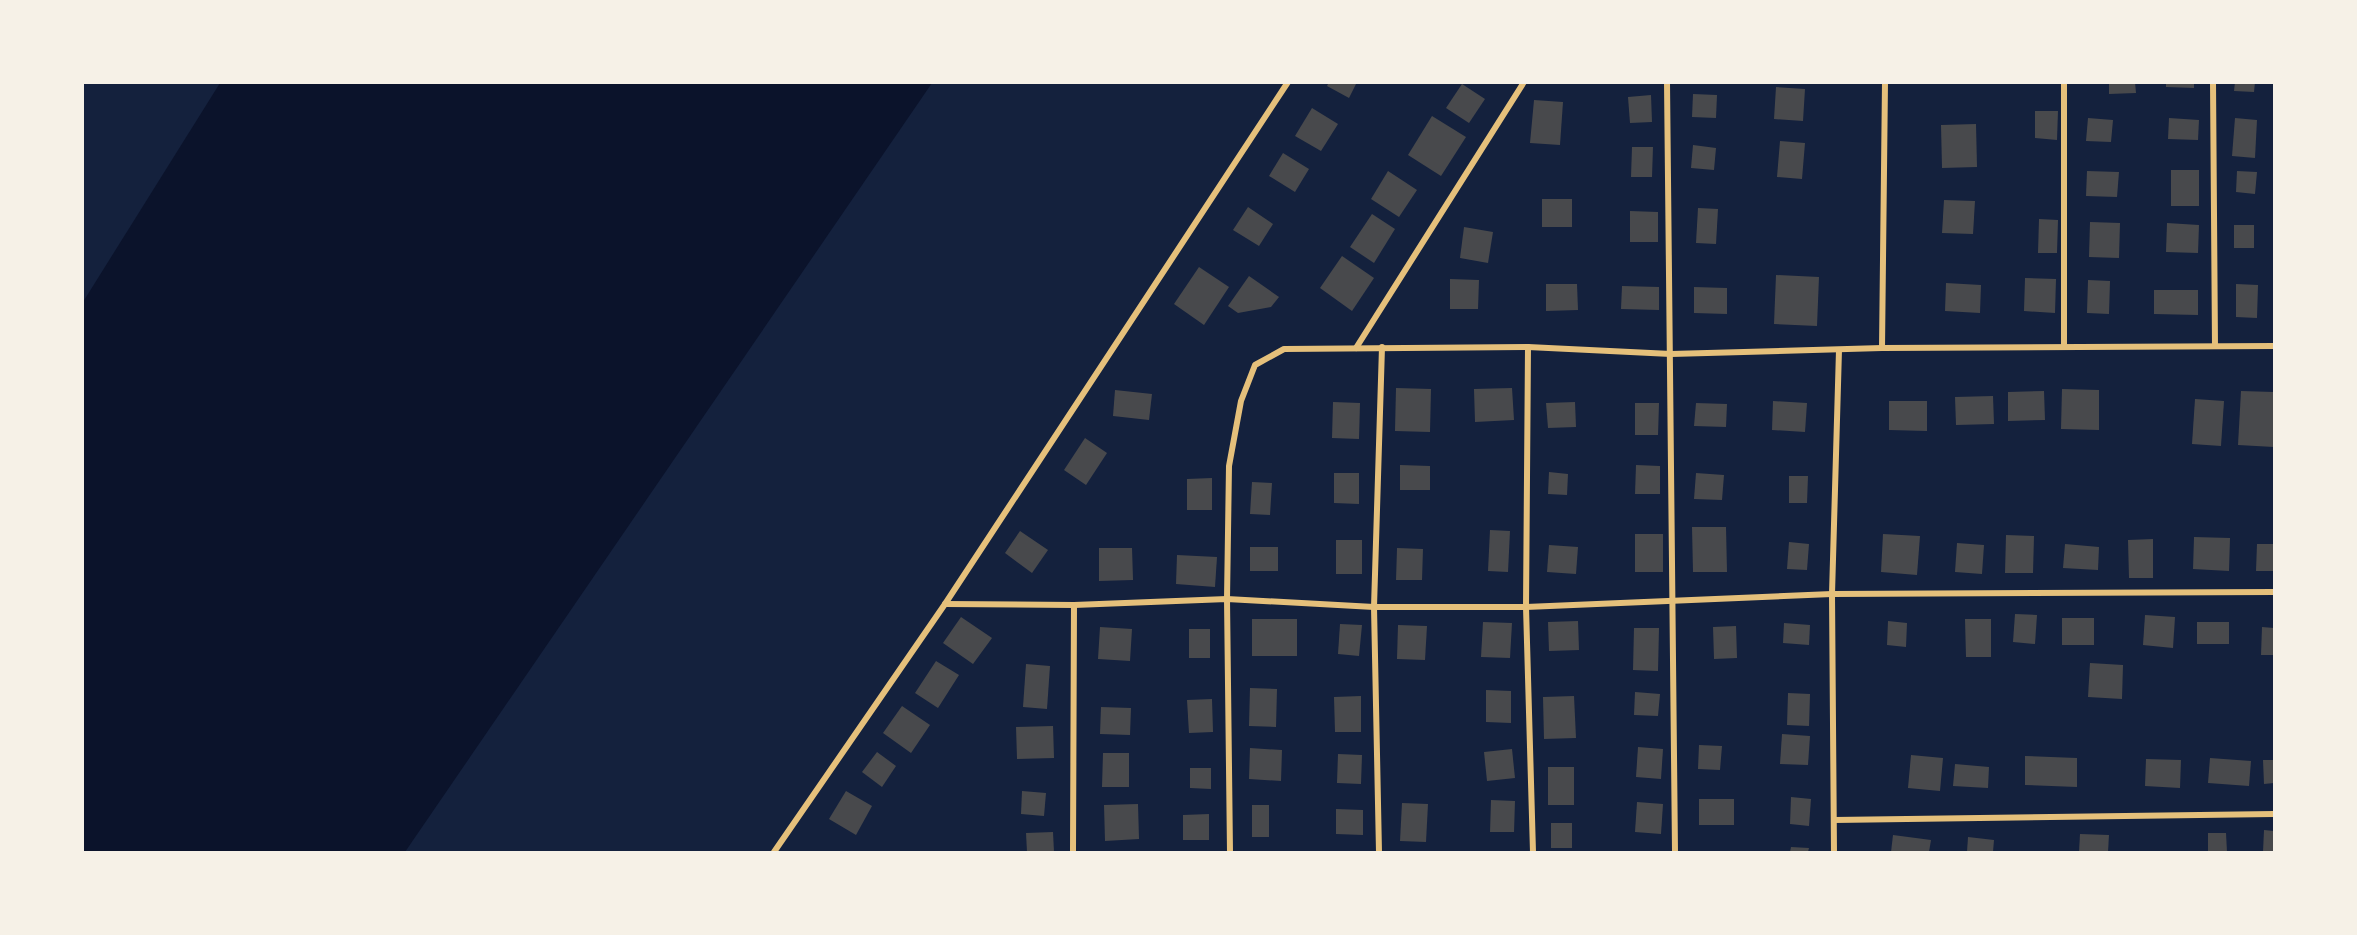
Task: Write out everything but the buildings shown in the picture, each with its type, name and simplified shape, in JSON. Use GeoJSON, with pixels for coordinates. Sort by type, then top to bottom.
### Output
{"type":"FeatureCollection","features":[{"type":"Feature","properties":{"kind":"street"},"geometry":{"type":"LineString","coordinates":[[774,852],[945,604],[1288,82]]}},
{"type":"Feature","properties":{"kind":"street"},"geometry":{"type":"LineString","coordinates":[[1356,348],[1524,82]]}},
{"type":"Feature","properties":{"kind":"street"},"geometry":{"type":"LineString","coordinates":[[1667,82],[1675,852]]}},
{"type":"Feature","properties":{"kind":"street"},"geometry":{"type":"LineString","coordinates":[[1882,348],[1885,82]]}},
{"type":"Feature","properties":{"kind":"street"},"geometry":{"type":"LineString","coordinates":[[2064,82],[2064,347]]}},
{"type":"Feature","properties":{"kind":"street"},"geometry":{"type":"LineString","coordinates":[[2213,82],[2215,346]]}},
{"type":"Feature","properties":{"kind":"street"},"geometry":{"type":"LineString","coordinates":[[1230,852],[1227,599],[1229,466],[1241,401],[1255,365],[1284,349],[1528,347],[1671,354],[1882,348],[2274,346]]}},
{"type":"Feature","properties":{"kind":"street"},"geometry":{"type":"LineString","coordinates":[[1379,852],[1374,607],[1382,347]]}},
{"type":"Feature","properties":{"kind":"street"},"geometry":{"type":"LineString","coordinates":[[1528,347],[1526,607],[1533,852]]}},
{"type":"Feature","properties":{"kind":"street"},"geometry":{"type":"LineString","coordinates":[[1834,852],[1832,594],[1839,350]]}},
{"type":"Feature","properties":{"kind":"street"},"geometry":{"type":"LineString","coordinates":[[945,604],[1074,605],[1227,599],[1374,607],[1526,607],[1832,594],[2274,592]]}},
{"type":"Feature","properties":{"kind":"street"},"geometry":{"type":"LineString","coordinates":[[1073,852],[1074,605]]}},
{"type":"Feature","properties":{"kind":"street"},"geometry":{"type":"LineString","coordinates":[[1834,820],[2274,814]]}},
{"type":"Feature","properties":{"kind":"water"},"geometry":{"type":"Polygon","coordinates":[[[220,83],[932,83],[405,852],[83,852],[83,302],[220,83]]]}}]}
